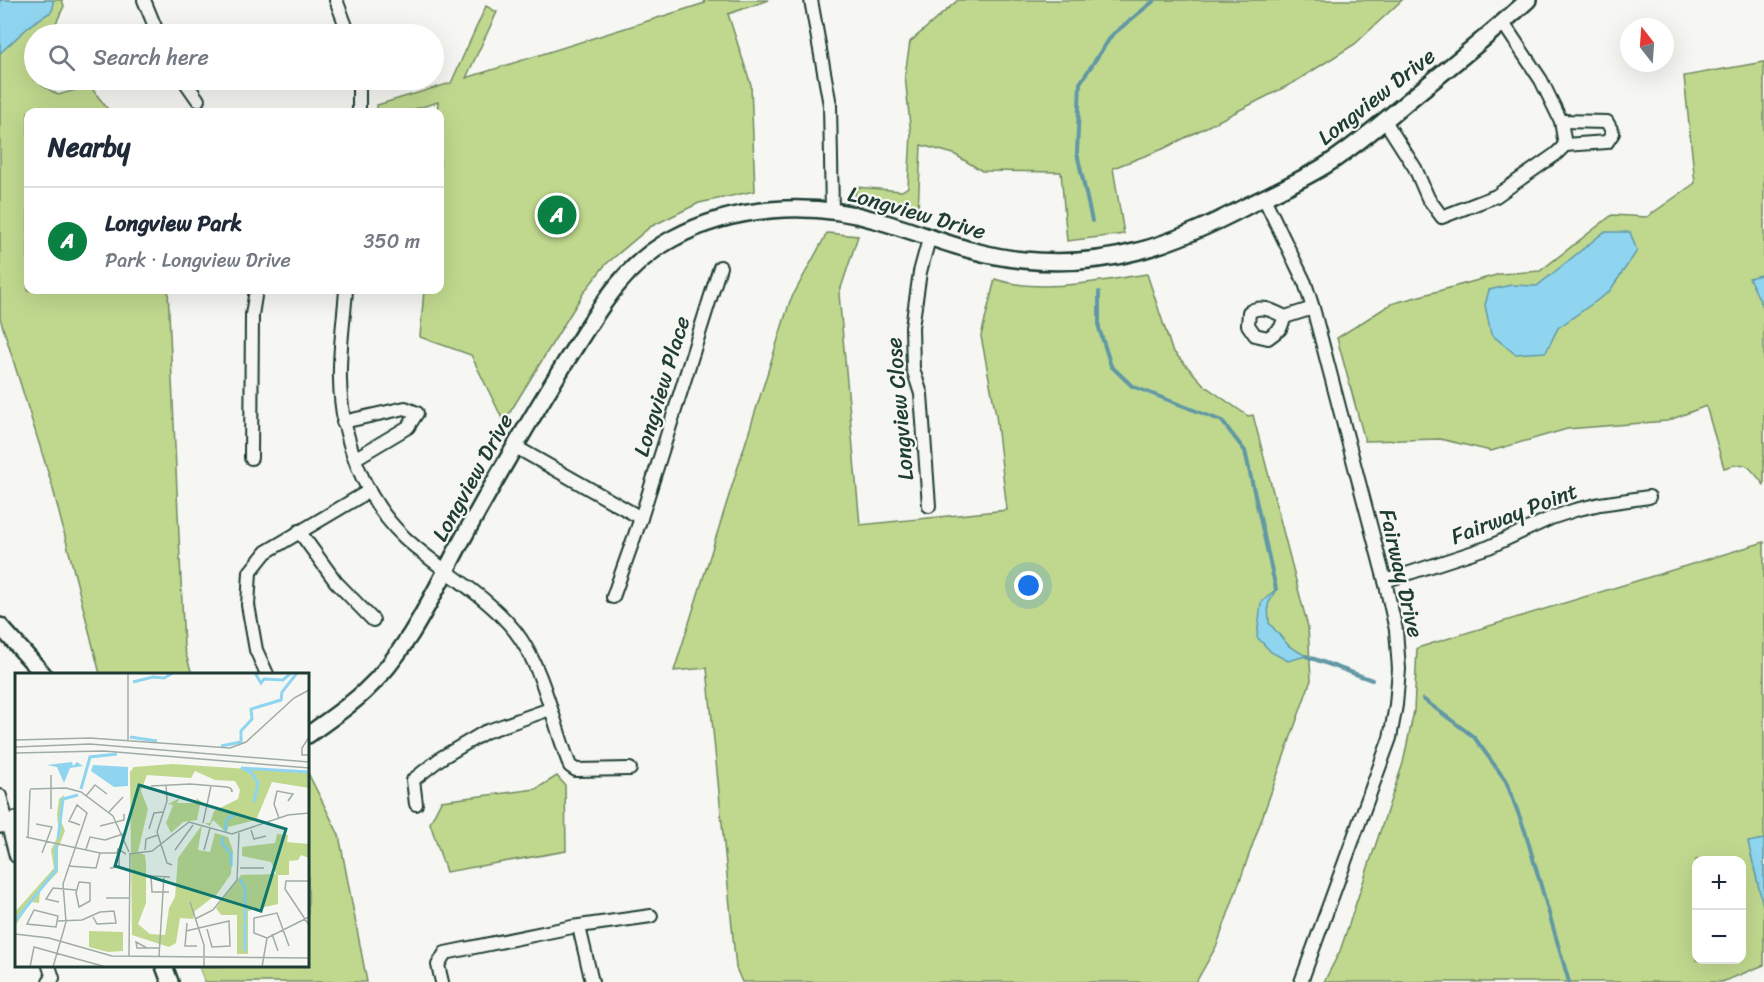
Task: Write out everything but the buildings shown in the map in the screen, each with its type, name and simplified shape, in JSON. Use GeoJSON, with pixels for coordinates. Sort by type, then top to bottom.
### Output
{"type":"FeatureCollection","features":[{"type":"Feature","properties":{"kind":"street"},"geometry":{"type":"LineString","coordinates":[[144,0],[154,24]]}},
{"type":"Feature","properties":{"kind":"street"},"geometry":{"type":"LineString","coordinates":[[336,0],[345,24]]}},
{"type":"Feature","properties":{"kind":"street"},"geometry":{"type":"LineString","coordinates":[[811,0],[831,105],[832,212]]}},
{"type":"Feature","properties":{"kind":"street","name":"Longview Drive"},"geometry":{"type":"LineString","coordinates":[[309,734],[365,692],[395,657],[514,446],[608,296],[624,274],[667,241],[699,225],[753,212],[785,210],[832,212],[873,219],[980,254],[1027,261],[1050,262],[1107,258],[1152,248],[1190,235],[1326,165],[1384,121],[1528,0]]}},
{"type":"Feature","properties":{"kind":"street"},"geometry":{"type":"LineString","coordinates":[[1503,23],[1541,80],[1561,121],[1565,145]]}},
{"type":"Feature","properties":{"kind":"street"},"geometry":{"type":"LineString","coordinates":[[191,90],[198,100]]}},
{"type":"Feature","properties":{"kind":"street"},"geometry":{"type":"LineString","coordinates":[[359,90],[359,108]]}},
{"type":"Feature","properties":{"kind":"street"},"geometry":{"type":"LineString","coordinates":[[1384,121],[1415,168],[1428,198],[1442,217],[1496,196],[1556,154],[1565,145],[1607,142],[1613,132],[1607,122],[1561,121]]}},
{"type":"Feature","properties":{"kind":"street","name":"Fairway Drive"},"geometry":{"type":"LineString","coordinates":[[1264,198],[1305,283],[1313,308],[1391,579],[1399,652],[1394,721],[1383,760],[1301,982]]}},
{"type":"Feature","properties":{"kind":"street","name":"Longview Close"},"geometry":{"type":"LineString","coordinates":[[929,239],[912,327],[913,369],[921,394],[929,506]]}},
{"type":"Feature","properties":{"kind":"street","name":"Longview Place"},"geometry":{"type":"LineString","coordinates":[[613,597],[641,518],[720,267]]}},
{"type":"Feature","properties":{"kind":"street"},"geometry":{"type":"LineString","coordinates":[[251,458],[252,315],[255,294]]}},
{"type":"Feature","properties":{"kind":"street"},"geometry":{"type":"LineString","coordinates":[[346,294],[340,380],[344,422],[369,491],[404,537],[496,610],[516,632],[532,658],[570,766],[576,770],[630,769]]}},
{"type":"Feature","properties":{"kind":"street"},"geometry":{"type":"LineString","coordinates":[[1285,317],[1313,308]]}},
{"type":"Feature","properties":{"kind":"street"},"geometry":{"type":"LineString","coordinates":[[344,422],[405,408],[417,413],[408,428],[356,458]]}},
{"type":"Feature","properties":{"kind":"street"},"geometry":{"type":"LineString","coordinates":[[514,446],[641,518]]}},
{"type":"Feature","properties":{"kind":"street"},"geometry":{"type":"LineString","coordinates":[[266,673],[256,650],[248,605],[250,572],[266,552],[369,491]]}},
{"type":"Feature","properties":{"kind":"street","name":"Fairway Point"},"geometry":{"type":"LineString","coordinates":[[1391,579],[1489,547],[1551,518],[1575,510],[1649,497]]}},
{"type":"Feature","properties":{"kind":"street"},"geometry":{"type":"LineString","coordinates":[[299,531],[336,582],[373,620]]}},
{"type":"Feature","properties":{"kind":"street"},"geometry":{"type":"LineString","coordinates":[[0,626],[41,673]]}},
{"type":"Feature","properties":{"kind":"street"},"geometry":{"type":"LineString","coordinates":[[416,804],[413,780],[441,758],[485,732],[550,709]]}},
{"type":"Feature","properties":{"kind":"street","name":"Longview Drive"},"geometry":{"type":"LineString","coordinates":[[309,726],[329,720]]}},
{"type":"Feature","properties":{"kind":"street"},"geometry":{"type":"LineString","coordinates":[[0,796],[15,852]]}},
{"type":"Feature","properties":{"kind":"street"},"geometry":{"type":"LineString","coordinates":[[442,982],[438,965],[445,953],[579,927],[651,916]]}},
{"type":"Feature","properties":{"kind":"street"},"geometry":{"type":"LineString","coordinates":[[579,927],[592,982]]}},
{"type":"Feature","properties":{"kind":"street"},"geometry":{"type":"LineString","coordinates":[[49,967],[53,978],[50,982]]}},
{"type":"Feature","properties":{"kind":"street"},"geometry":{"type":"LineString","coordinates":[[164,967],[170,982]]}},
{"type":"Feature","properties":{"kind":"green space"},"geometry":{"type":"Polygon","coordinates":[[[0,0],[62,0],[64,6],[56,24],[24,24],[24,90],[50,90],[58,95],[76,90],[93,90],[107,108],[24,108],[24,294],[168,294],[184,648],[192,673],[100,673],[52,485],[0,318],[0,0]]]}},
{"type":"Feature","properties":{"kind":"green space"},"geometry":{"type":"Polygon","coordinates":[[[703,0],[769,0],[728,14],[751,85],[755,191],[699,203],[650,227],[605,265],[584,292],[504,422],[471,355],[420,337],[424,294],[444,294],[444,108],[437,108],[438,102],[418,108],[377,108],[377,105],[427,90],[444,90],[444,85],[451,83],[486,6],[497,12],[466,78],[705,3],[703,0]]]}},
{"type":"Feature","properties":{"kind":"green space"},"geometry":{"type":"Polygon","coordinates":[[[958,0],[1402,0],[1355,44],[1293,83],[1163,149],[1113,168],[1124,234],[1067,241],[1061,172],[982,171],[954,154],[921,145],[918,212],[855,196],[856,187],[902,191],[908,187],[911,135],[905,75],[910,42],[958,0]]]}},
{"type":"Feature","properties":{"kind":"green space"},"geometry":{"type":"Polygon","coordinates":[[[1764,62],[1764,485],[1748,466],[1739,464],[1724,468],[1706,406],[1667,421],[1567,429],[1491,451],[1440,439],[1365,441],[1337,338],[1391,304],[1500,274],[1540,271],[1612,215],[1647,217],[1695,183],[1684,76],[1764,62]]]}},
{"type":"Feature","properties":{"kind":"green space"},"geometry":{"type":"Polygon","coordinates":[[[827,233],[858,236],[839,294],[860,525],[1007,510],[996,415],[981,336],[995,279],[1032,286],[1051,286],[1090,283],[1147,274],[1172,350],[1205,386],[1248,416],[1253,415],[1308,627],[1311,680],[1217,945],[1196,982],[742,982],[736,968],[707,668],[674,671],[790,301],[827,233]]]}},
{"type":"Feature","properties":{"kind":"green space"},"geometry":{"type":"Polygon","coordinates":[[[1764,542],[1764,965],[1722,982],[1324,982],[1340,951],[1403,763],[1414,711],[1417,648],[1764,542]]]}},
{"type":"Feature","properties":{"kind":"green space"},"geometry":{"type":"Polygon","coordinates":[[[309,775],[339,835],[367,982],[205,982],[199,967],[309,967],[309,775]]]}},
{"type":"Feature","properties":{"kind":"green space"},"geometry":{"type":"Polygon","coordinates":[[[557,776],[565,785],[566,851],[446,872],[430,823],[441,801],[536,789],[557,776]]]}},
{"type":"Feature","properties":{"kind":"water"},"geometry":{"type":"Polygon","coordinates":[[[0,0],[53,0],[51,12],[32,24],[24,24],[24,31],[0,53],[0,0]]]}},
{"type":"Feature","properties":{"kind":"water"},"geometry":{"type":"Polygon","coordinates":[[[1604,232],[1630,232],[1637,251],[1609,292],[1558,328],[1546,352],[1515,354],[1491,334],[1485,305],[1489,290],[1511,285],[1537,286],[1604,232]]]}},
{"type":"Feature","properties":{"kind":"water"},"geometry":{"type":"Polygon","coordinates":[[[1764,274],[1764,309],[1749,278],[1764,274]]]}},
{"type":"Feature","properties":{"kind":"water"},"geometry":{"type":"Polygon","coordinates":[[[1276,589],[1268,605],[1269,623],[1289,646],[1306,656],[1288,661],[1271,652],[1257,637],[1261,603],[1276,589]]]}},
{"type":"Feature","properties":{"kind":"water"},"geometry":{"type":"Polygon","coordinates":[[[1764,839],[1764,910],[1748,842],[1764,839]]]}},
{"type":"Feature","properties":{"kind":"waterway"},"geometry":{"type":"LineString","coordinates":[[1092,221],[1077,153],[1080,83],[1112,35],[1155,0]]}},
{"type":"Feature","properties":{"kind":"waterway"},"geometry":{"type":"LineString","coordinates":[[1099,292],[1099,328],[1111,366],[1132,386],[1222,421],[1245,451],[1276,589]]}},
{"type":"Feature","properties":{"kind":"waterway"},"geometry":{"type":"LineString","coordinates":[[1306,656],[1372,680]]}},
{"type":"Feature","properties":{"kind":"waterway"},"geometry":{"type":"LineString","coordinates":[[1423,699],[1474,737],[1506,781],[1525,831],[1569,982]]}},
{"type":"Feature","properties":{"kind":"place","name":"Longview Park"},"geometry":{"type":"Point","coordinates":[557,215]}}]}
